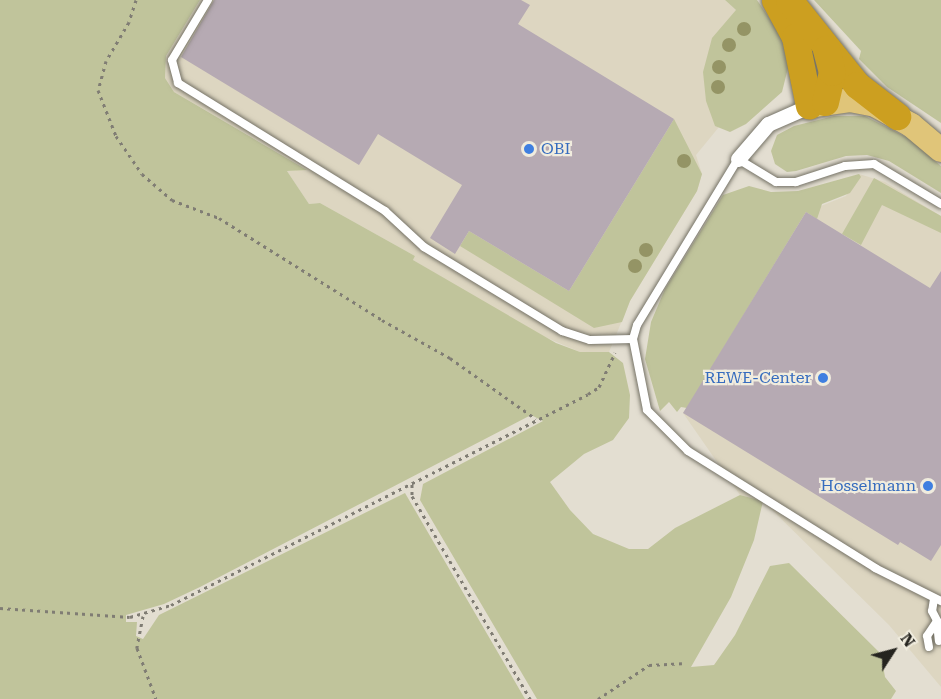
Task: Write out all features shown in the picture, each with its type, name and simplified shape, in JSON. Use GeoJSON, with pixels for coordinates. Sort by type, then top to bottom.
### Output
{"type":"FeatureCollection","features":[{"type":"Feature","properties":{"kind":"highway"},"geometry":{"type":"LineString","coordinates":[[776,0],[795,37],[817,104]]}},
{"type":"Feature","properties":{"kind":"highway"},"geometry":{"type":"LineString","coordinates":[[789,0],[857,85],[897,116]]}},
{"type":"Feature","properties":{"kind":"highway"},"geometry":{"type":"LineString","coordinates":[[817,104],[832,72],[825,45]]}},
{"type":"Feature","properties":{"kind":"main road"},"geometry":{"type":"LineString","coordinates":[[817,104],[862,102],[897,116],[941,150]]}},
{"type":"Feature","properties":{"kind":"street"},"geometry":{"type":"LineString","coordinates":[[738,159],[768,124],[817,104]]}},
{"type":"Feature","properties":{"kind":"lane"},"geometry":{"type":"LineString","coordinates":[[208,0],[172,60],[178,83],[385,211],[424,247],[562,331],[590,340],[633,339]]}},
{"type":"Feature","properties":{"kind":"lane"},"geometry":{"type":"LineString","coordinates":[[939,641],[937,600],[820,535],[680,444],[647,410],[633,339],[655,294],[738,159],[776,182],[812,178],[845,166],[874,164],[941,204]]}},
{"type":"Feature","properties":{"kind":"lane"},"geometry":{"type":"LineString","coordinates":[[929,647],[927,636],[939,624]]}},
{"type":"Feature","properties":{"kind":"path"},"geometry":{"type":"LineString","coordinates":[[136,0],[129,22],[106,61],[98,90],[116,136],[142,174],[172,200],[219,218],[382,320],[450,358],[536,419]]}},
{"type":"Feature","properties":{"kind":"path"},"geometry":{"type":"LineString","coordinates":[[0,608],[89,616],[143,616],[412,484],[599,387],[619,339]]}},
{"type":"Feature","properties":{"kind":"path"},"geometry":{"type":"LineString","coordinates":[[412,484],[412,496],[531,699]]}},
{"type":"Feature","properties":{"kind":"path"},"geometry":{"type":"LineString","coordinates":[[143,616],[137,648],[156,699]]}},
{"type":"Feature","properties":{"kind":"path"},"geometry":{"type":"LineString","coordinates":[[598,699],[649,665],[682,663]]}},
{"type":"Feature","properties":{"kind":"shaded area"},"geometry":{"type":"Polygon","coordinates":[[[200,0],[725,0],[736,10],[737,105],[696,155],[702,174],[697,191],[630,301],[609,352],[580,352],[533,332],[413,260],[415,256],[320,203],[309,204],[287,171],[306,169],[174,92],[165,78],[166,56],[200,0]]]}},
{"type":"Feature","properties":{"kind":"shaded area","name":"REWE-Center"},"geometry":{"type":"Polygon","coordinates":[[[859,174],[885,182],[941,216],[941,687],[889,625],[763,501],[740,495],[683,413],[806,212],[846,196],[859,174]]]}},
{"type":"Feature","properties":{"kind":"green space"},"geometry":{"type":"Polygon","coordinates":[[[0,0],[200,0],[166,56],[165,78],[174,92],[307,170],[287,171],[309,204],[320,203],[415,256],[413,260],[556,343],[580,352],[609,352],[623,363],[630,395],[629,418],[613,440],[584,454],[550,482],[570,510],[593,534],[629,549],[648,549],[675,528],[740,495],[763,501],[754,540],[731,597],[691,667],[714,665],[735,635],[770,566],[789,563],[881,654],[885,677],[896,691],[891,699],[537,699],[420,500],[423,484],[543,421],[531,415],[200,587],[164,604],[126,615],[126,622],[137,622],[136,636],[143,639],[159,615],[405,493],[525,699],[0,699],[0,0]]]}},
{"type":"Feature","properties":{"kind":"green space"},"geometry":{"type":"Polygon","coordinates":[[[725,0],[757,0],[780,34],[789,64],[782,92],[746,124],[730,132],[715,126],[706,101],[703,72],[712,38],[736,10],[725,0]]]}},
{"type":"Feature","properties":{"kind":"green space"},"geometry":{"type":"Polygon","coordinates":[[[814,0],[941,0],[941,123],[887,87],[859,59],[861,51],[814,0]]]}},
{"type":"Feature","properties":{"kind":"green space"},"geometry":{"type":"Polygon","coordinates":[[[834,116],[865,116],[908,138],[941,166],[941,193],[889,161],[867,155],[846,156],[787,172],[775,164],[771,151],[777,135],[794,126],[834,116]]]}},
{"type":"Feature","properties":{"kind":"green space"},"geometry":{"type":"Polygon","coordinates":[[[674,119],[702,174],[697,191],[630,301],[622,322],[594,328],[460,246],[469,231],[569,291],[674,119]]]}},
{"type":"Feature","properties":{"kind":"green space"},"geometry":{"type":"Polygon","coordinates":[[[859,174],[861,177],[850,193],[822,204],[817,219],[806,212],[687,408],[681,407],[677,412],[669,402],[660,411],[645,359],[651,322],[665,289],[723,195],[749,186],[771,192],[798,191],[859,174]]]}},
{"type":"Feature","properties":{"kind":"green space"},"geometry":{"type":"Polygon","coordinates":[[[874,178],[941,216],[941,233],[882,205],[861,245],[842,234],[874,178]]]}},
{"type":"Feature","properties":{"kind":"building","name":"OBI"},"geometry":{"type":"Polygon","coordinates":[[[214,0],[521,0],[530,5],[518,24],[674,119],[569,291],[469,231],[455,254],[430,238],[462,185],[378,134],[359,165],[181,57],[214,0]]]}},
{"type":"Feature","properties":{"kind":"building","name":"REWE-Center"},"geometry":{"type":"Polygon","coordinates":[[[806,212],[930,288],[941,271],[941,545],[931,561],[900,542],[898,545],[683,413],[806,212]]]}},
{"type":"Feature","properties":{"kind":"place","name":"OBI"},"geometry":{"type":"Point","coordinates":[529,149]}},
{"type":"Feature","properties":{"kind":"place","name":"REWE-Center"},"geometry":{"type":"Point","coordinates":[823,378]}},
{"type":"Feature","properties":{"kind":"place","name":"Hosselmann"},"geometry":{"type":"Point","coordinates":[928,486]}}]}
